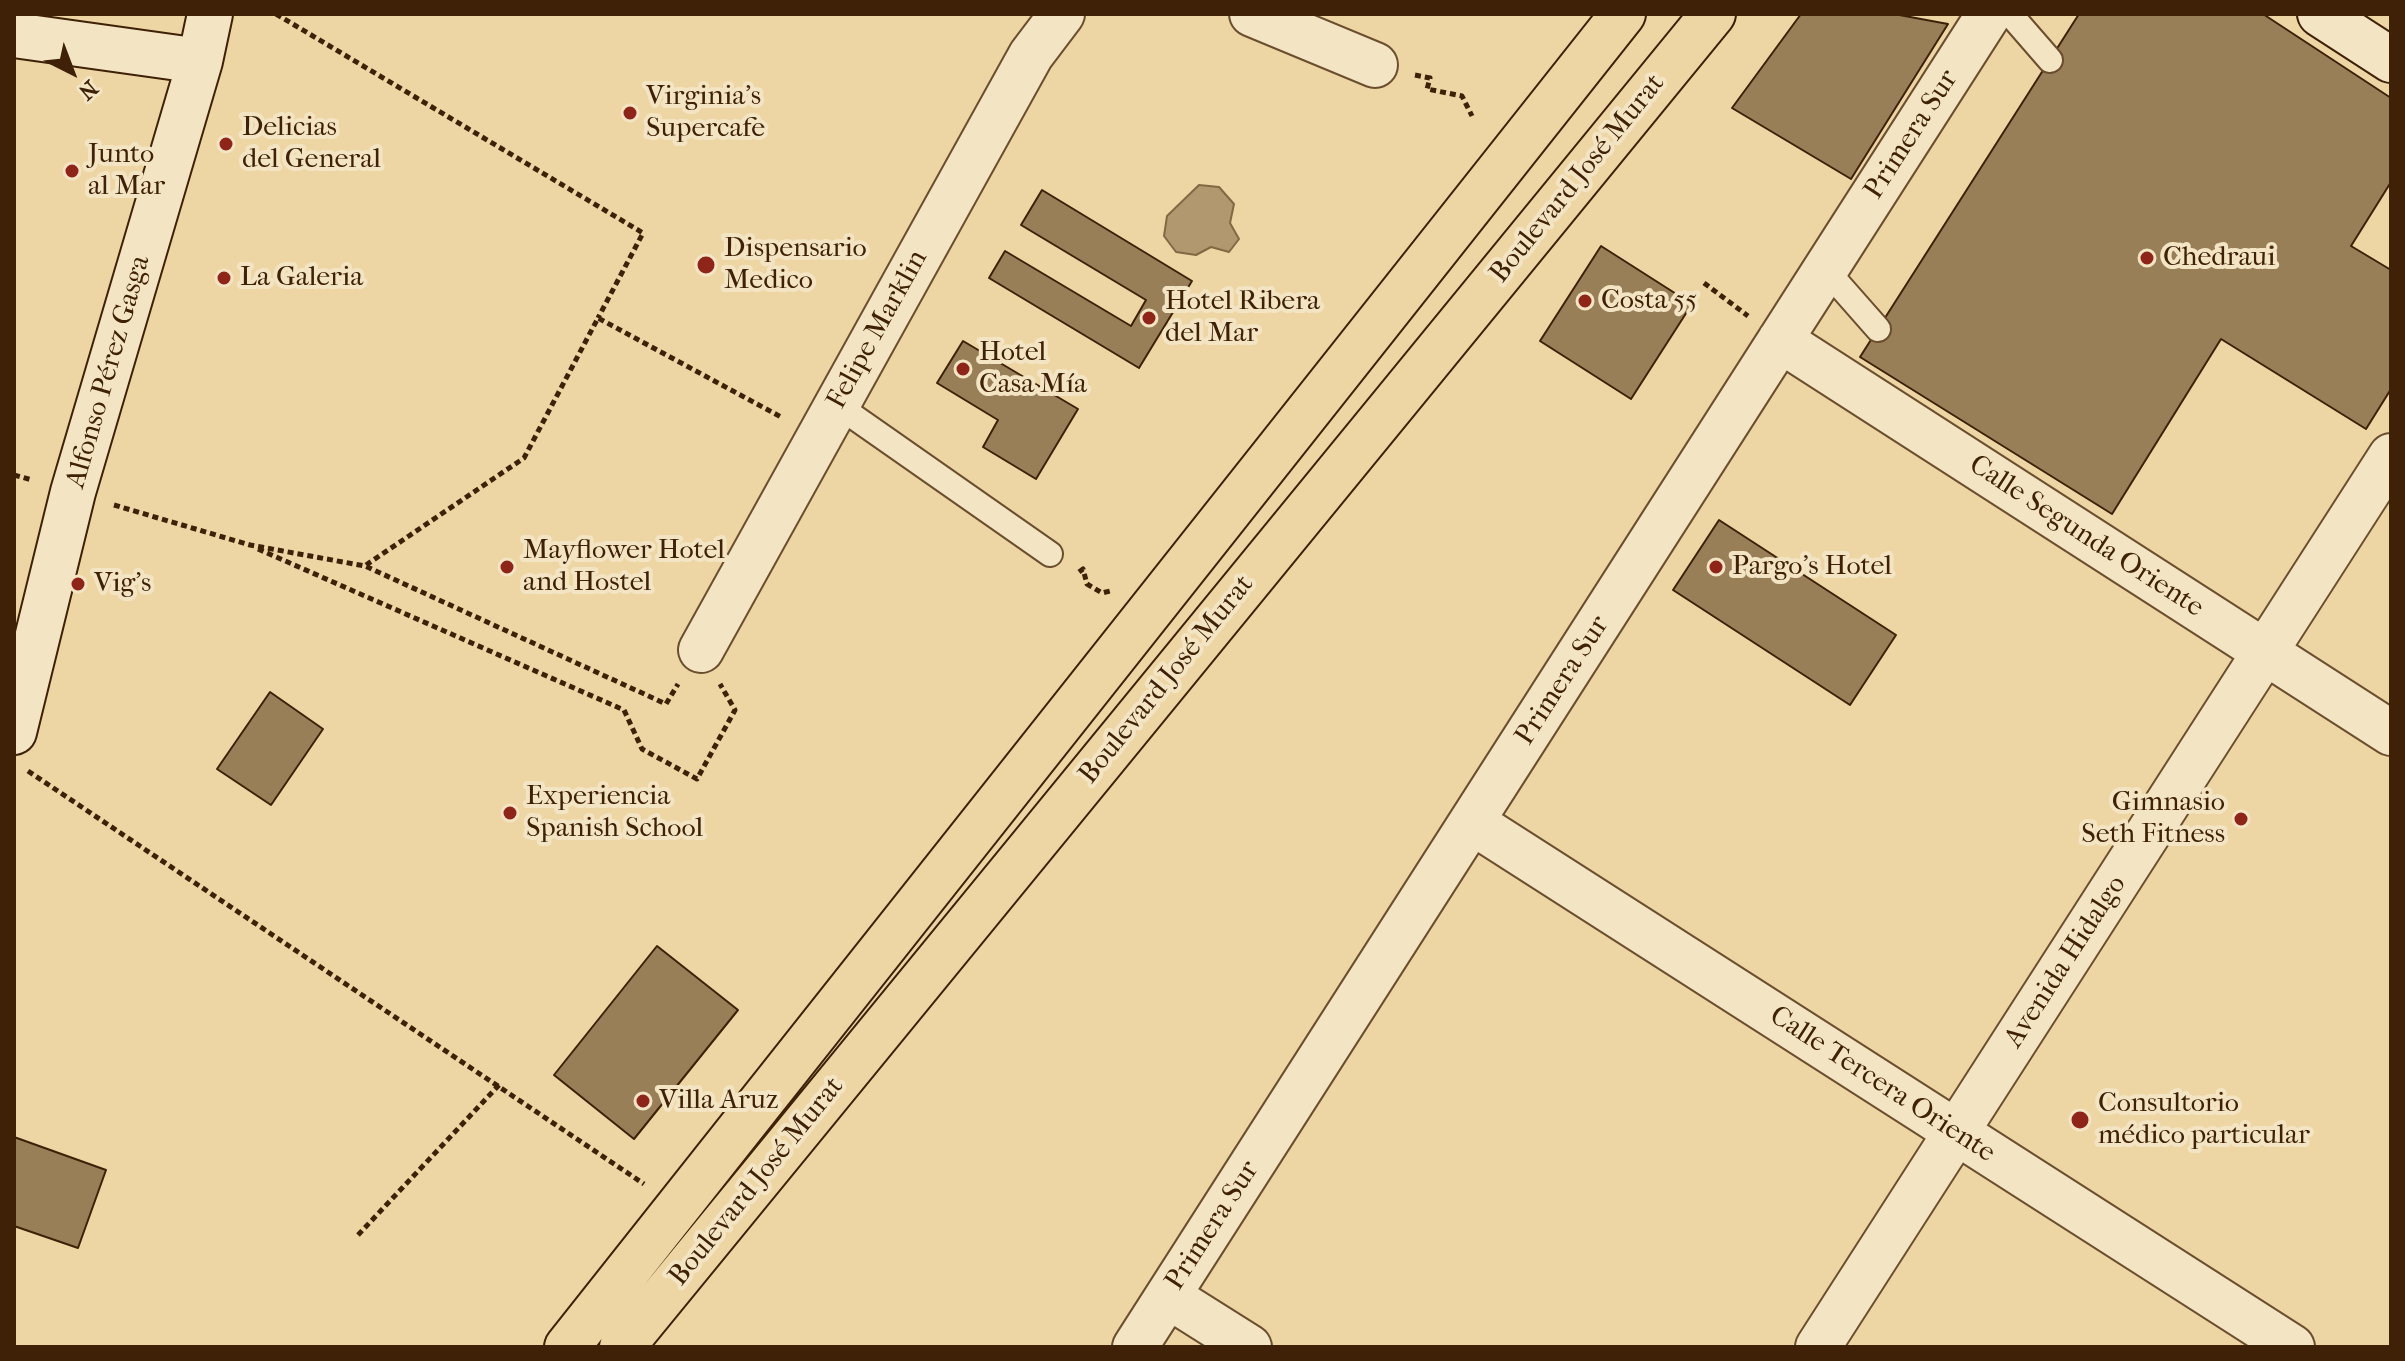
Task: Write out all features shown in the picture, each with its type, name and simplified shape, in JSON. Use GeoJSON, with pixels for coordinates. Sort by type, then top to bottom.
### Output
{"type":"FeatureCollection","features":[{"type":"Feature","properties":{"kind":"highway"},"geometry":{"type":"LineString","coordinates":[[1541,118],[1587,14]]}},
{"type":"Feature","properties":{"kind":"highway","name":"Boulevard José Murat"},"geometry":{"type":"LineString","coordinates":[[567,1347],[1623,14]]}},
{"type":"Feature","properties":{"kind":"highway","name":"Boulevard José Murat"},"geometry":{"type":"LineString","coordinates":[[622,1347],[1713,14]]}},
{"type":"Feature","properties":{"kind":"street","name":"Alfonso Pérez Gasga"},"geometry":{"type":"LineString","coordinates":[[20,751],[73,492],[200,61],[210,14]]}},
{"type":"Feature","properties":{"kind":"street","name":"Felipe Marklin"},"geometry":{"type":"LineString","coordinates":[[691,665],[1031,55],[1062,14]]}},
{"type":"Feature","properties":{"kind":"street"},"geometry":{"type":"LineString","coordinates":[[1252,14],[1375,65]]}},
{"type":"Feature","properties":{"kind":"street","name":"Primera Sur"},"geometry":{"type":"LineString","coordinates":[[1135,1347],[1989,14]]}},
{"type":"Feature","properties":{"kind":"street"},"geometry":{"type":"LineString","coordinates":[[2320,14],[2391,60]]}},
{"type":"Feature","properties":{"kind":"street"},"geometry":{"type":"LineString","coordinates":[[14,35],[200,61]]}},
{"type":"Feature","properties":{"kind":"street","name":"Calle Segunda Oriente"},"geometry":{"type":"LineString","coordinates":[[1780,340],[2391,733]]}},
{"type":"Feature","properties":{"kind":"street","name":"Avenida Hidalgo"},"geometry":{"type":"LineString","coordinates":[[1818,1347],[2391,456]]}},
{"type":"Feature","properties":{"kind":"street","name":"Calle Tercera Oriente"},"geometry":{"type":"LineString","coordinates":[[1472,822],[2292,1347]]}},
{"type":"Feature","properties":{"kind":"street"},"geometry":{"type":"LineString","coordinates":[[1168,1296],[1249,1347]]}},
{"type":"Feature","properties":{"kind":"lane"},"geometry":{"type":"LineString","coordinates":[[2010,14],[2050,60]]}},
{"type":"Feature","properties":{"kind":"lane"},"geometry":{"type":"LineString","coordinates":[[1826,270],[1878,329]]}},
{"type":"Feature","properties":{"kind":"lane"},"geometry":{"type":"LineString","coordinates":[[828,421],[1050,554]]}},
{"type":"Feature","properties":{"kind":"path"},"geometry":{"type":"LineString","coordinates":[[276,14],[643,233],[524,458],[365,566]]}},
{"type":"Feature","properties":{"kind":"path"},"geometry":{"type":"LineString","coordinates":[[1375,65],[1430,78],[1427,89],[1462,96],[1472,116]]}},
{"type":"Feature","properties":{"kind":"path"},"geometry":{"type":"LineString","coordinates":[[1704,283],[1780,340]]}},
{"type":"Feature","properties":{"kind":"path"},"geometry":{"type":"LineString","coordinates":[[598,318],[828,421]]}},
{"type":"Feature","properties":{"kind":"path"},"geometry":{"type":"LineString","coordinates":[[73,492],[250,545],[365,566],[666,704],[691,665],[735,710],[697,779],[642,749],[624,710],[250,545]]}},
{"type":"Feature","properties":{"kind":"path"},"geometry":{"type":"LineString","coordinates":[[1050,554],[1056,573],[1064,581],[1083,569],[1087,584],[1102,593],[1113,590]]}},
{"type":"Feature","properties":{"kind":"path"},"geometry":{"type":"LineString","coordinates":[[20,751],[678,1207]]}},
{"type":"Feature","properties":{"kind":"path"},"geometry":{"type":"LineString","coordinates":[[358,1235],[499,1085]]}},
{"type":"Feature","properties":{"kind":"shaded area"},"geometry":{"type":"Polygon","coordinates":[[[1199,185],[1219,187],[1234,204],[1230,223],[1239,239],[1229,252],[1211,247],[1196,255],[1176,252],[1164,236],[1167,216],[1199,185]]]}},
{"type":"Feature","properties":{"kind":"building"},"geometry":{"type":"Polygon","coordinates":[[[1801,14],[1894,14],[1948,24],[1851,179],[1732,108],[1801,14]]]}},
{"type":"Feature","properties":{"kind":"building","name":"Chedraui"},"geometry":{"type":"Polygon","coordinates":[[[2079,14],[2263,14],[2391,98],[2391,182],[2351,246],[2391,270],[2391,389],[2366,429],[2221,339],[2112,514],[1860,357],[2079,14]]]}},
{"type":"Feature","properties":{"kind":"building"},"geometry":{"type":"Polygon","coordinates":[[[1042,190],[1192,281],[1139,368],[989,278],[1005,251],[1131,326],[1146,300],[1021,225],[1042,190]]]}},
{"type":"Feature","properties":{"kind":"building"},"geometry":{"type":"Polygon","coordinates":[[[1601,246],[1692,304],[1631,399],[1540,341],[1601,246]]]}},
{"type":"Feature","properties":{"kind":"building"},"geometry":{"type":"Polygon","coordinates":[[[963,341],[1078,409],[1036,479],[983,447],[998,420],[937,383],[963,341]]]}},
{"type":"Feature","properties":{"kind":"building"},"geometry":{"type":"Polygon","coordinates":[[[1719,520],[1896,635],[1850,705],[1673,590],[1719,520]]]}},
{"type":"Feature","properties":{"kind":"building"},"geometry":{"type":"Polygon","coordinates":[[[270,692],[323,729],[271,805],[217,769],[270,692]]]}},
{"type":"Feature","properties":{"kind":"building"},"geometry":{"type":"Polygon","coordinates":[[[657,946],[738,1010],[634,1139],[554,1075],[657,946]]]}},
{"type":"Feature","properties":{"kind":"building"},"geometry":{"type":"Polygon","coordinates":[[[14,1137],[106,1170],[78,1248],[14,1226],[14,1137]]]}},
{"type":"Feature","properties":{"kind":"place","name":"Virginia's Supercafe"},"geometry":{"type":"Point","coordinates":[630,113]}},
{"type":"Feature","properties":{"kind":"place","name":"Delicias del General"},"geometry":{"type":"Point","coordinates":[226,144]}},
{"type":"Feature","properties":{"kind":"place","name":"Junto al Mar"},"geometry":{"type":"Point","coordinates":[72,171]}},
{"type":"Feature","properties":{"kind":"place","name":"Chedraui"},"geometry":{"type":"Point","coordinates":[2147,258]}},
{"type":"Feature","properties":{"kind":"place","name":"Dispensario Medico"},"geometry":{"type":"Point","coordinates":[706,265]}},
{"type":"Feature","properties":{"kind":"place","name":"La Galeria"},"geometry":{"type":"Point","coordinates":[224,278]}},
{"type":"Feature","properties":{"kind":"place","name":"Costa 55"},"geometry":{"type":"Point","coordinates":[1585,301]}},
{"type":"Feature","properties":{"kind":"place","name":"Hotel Ribera del Mar"},"geometry":{"type":"Point","coordinates":[1149,318]}},
{"type":"Feature","properties":{"kind":"place","name":"Hotel Casa Mía"},"geometry":{"type":"Point","coordinates":[963,369]}},
{"type":"Feature","properties":{"kind":"place","name":"Mayflower Hotel and Hostel"},"geometry":{"type":"Point","coordinates":[507,567]}},
{"type":"Feature","properties":{"kind":"place","name":"Pargo's Hotel"},"geometry":{"type":"Point","coordinates":[1716,567]}},
{"type":"Feature","properties":{"kind":"place","name":"Vig's"},"geometry":{"type":"Point","coordinates":[78,584]}},
{"type":"Feature","properties":{"kind":"place","name":"Experiencia Spanish School"},"geometry":{"type":"Point","coordinates":[510,813]}},
{"type":"Feature","properties":{"kind":"place","name":"Gimnasio Seth Fitness"},"geometry":{"type":"Point","coordinates":[2241,819]}},
{"type":"Feature","properties":{"kind":"place","name":"Villa Aruz"},"geometry":{"type":"Point","coordinates":[643,1101]}},
{"type":"Feature","properties":{"kind":"place","name":"Consultorio médico particular"},"geometry":{"type":"Point","coordinates":[2080,1120]}}]}
